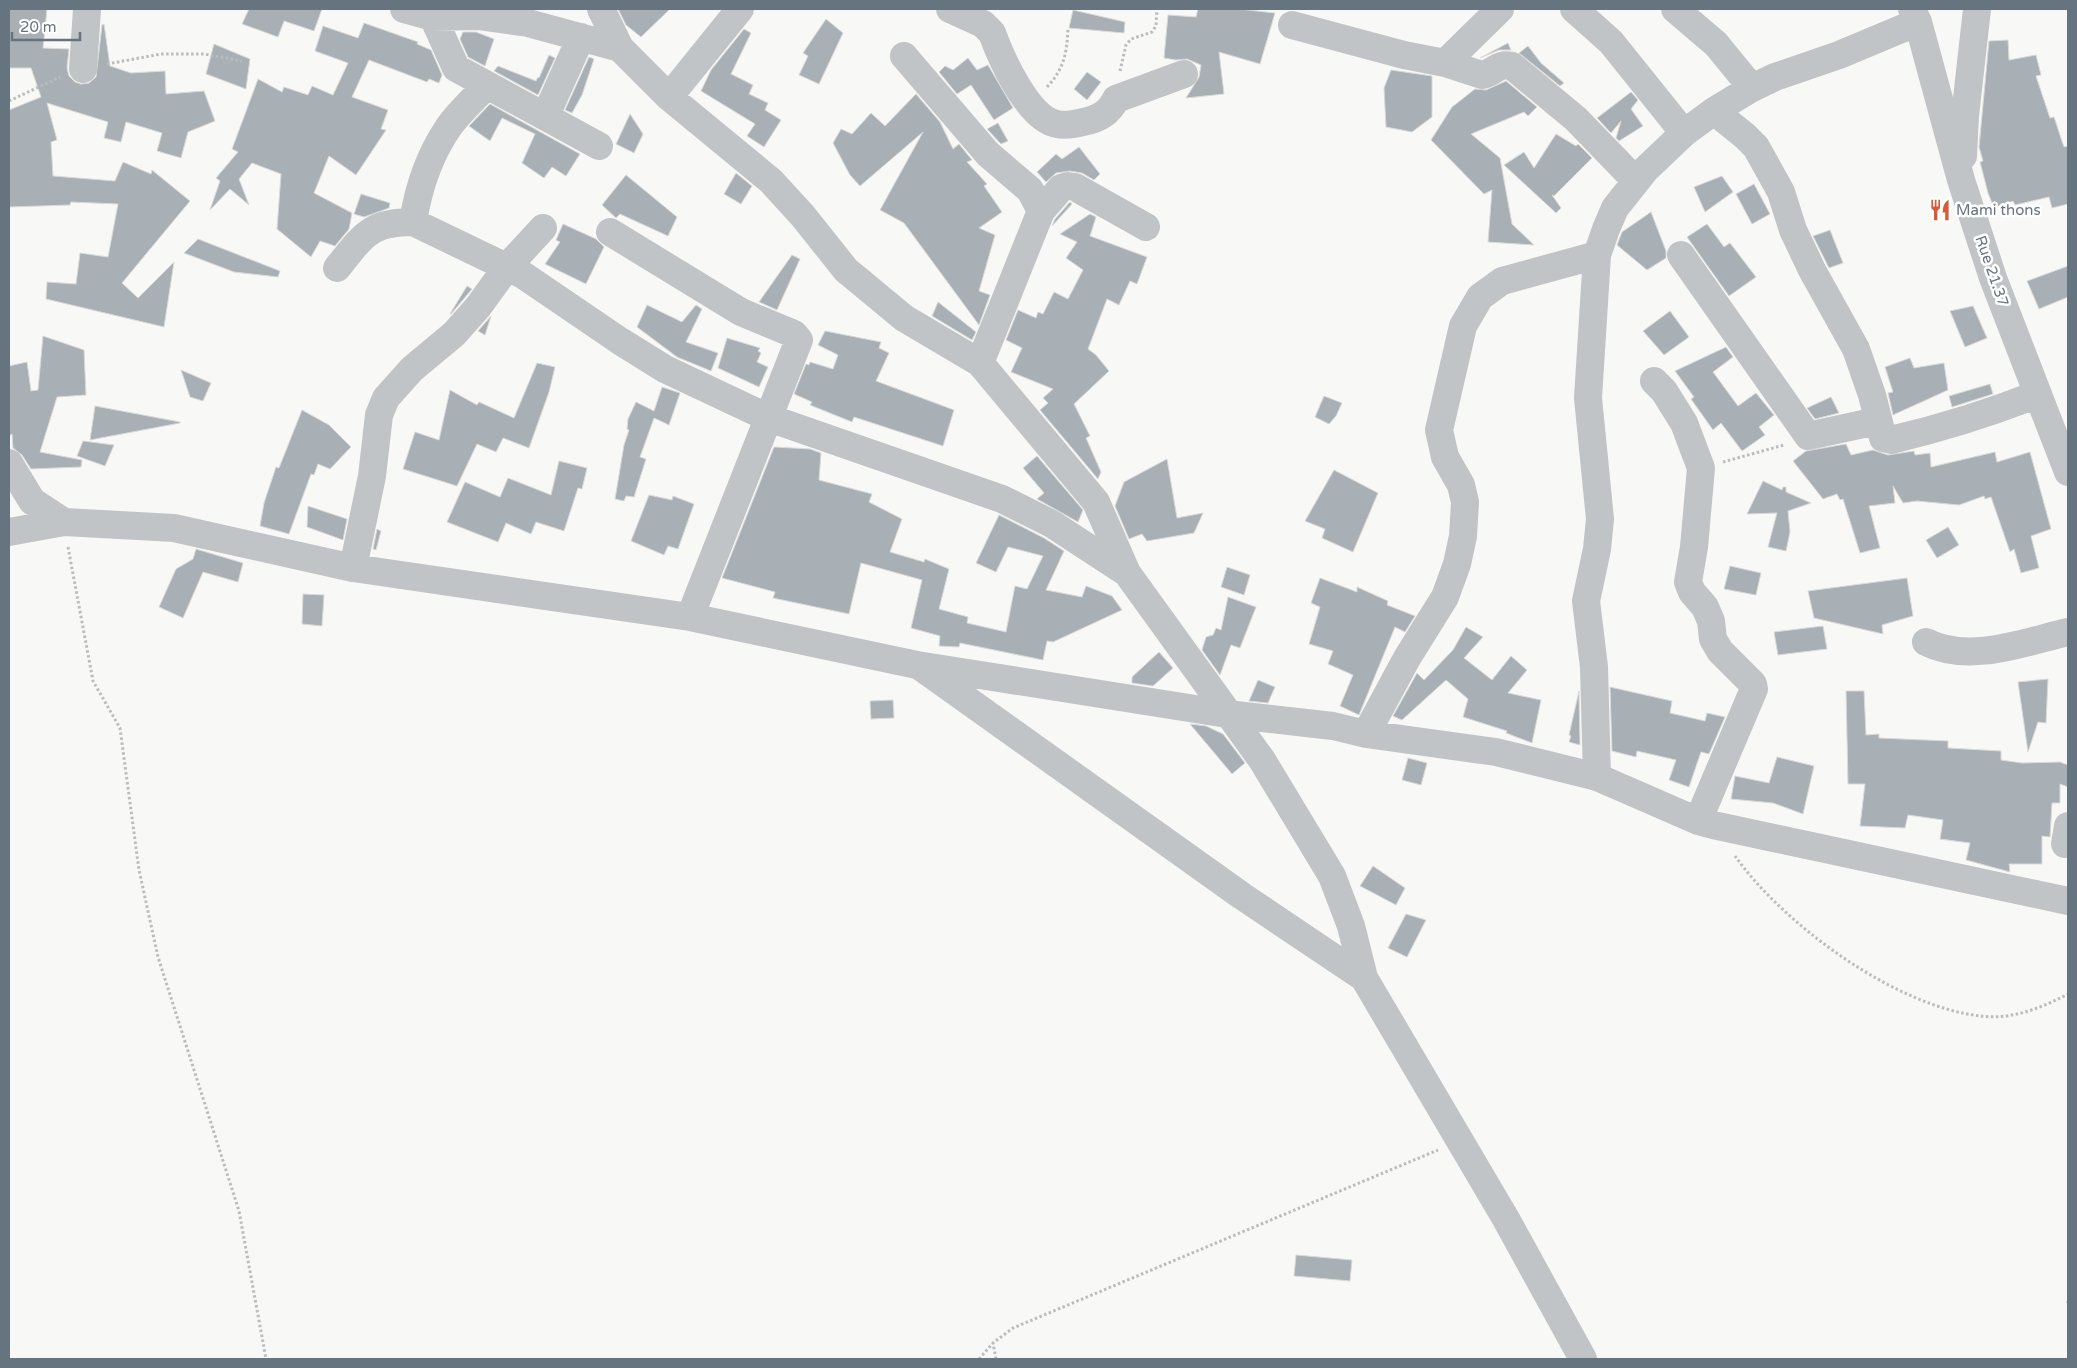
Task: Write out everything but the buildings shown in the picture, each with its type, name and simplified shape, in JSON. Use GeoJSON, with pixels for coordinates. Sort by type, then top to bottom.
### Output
{"type":"FeatureCollection","features":[{"type":"Feature","properties":{"kind":"street"},"geometry":{"type":"LineString","coordinates":[[83,69],[87,9]]}},
{"type":"Feature","properties":{"kind":"street"},"geometry":{"type":"LineString","coordinates":[[601,9],[620,48],[669,97],[771,181],[803,216],[846,270],[904,318],[980,364],[1096,502],[1127,573],[1262,760],[1332,876],[1352,926],[1364,978],[1510,1227],[1583,1359]]}},
{"type":"Feature","properties":{"kind":"street"},"geometry":{"type":"LineString","coordinates":[[669,97],[740,9]]}},
{"type":"Feature","properties":{"kind":"street"},"geometry":{"type":"LineString","coordinates":[[950,9],[983,24],[992,33],[1029,105],[1043,118],[1056,124],[1073,124],[1099,118],[1111,108],[1116,99],[1184,74]]}},
{"type":"Feature","properties":{"kind":"street"},"geometry":{"type":"LineString","coordinates":[[1445,63],[1500,9]]}},
{"type":"Feature","properties":{"kind":"street"},"geometry":{"type":"LineString","coordinates":[[1574,9],[1610,42],[1684,133]]}},
{"type":"Feature","properties":{"kind":"street"},"geometry":{"type":"LineString","coordinates":[[1675,9],[1716,44],[1752,88]]}},
{"type":"Feature","properties":{"kind":"street"},"geometry":{"type":"LineString","coordinates":[[1961,180],[1965,116],[1978,9]]}},
{"type":"Feature","properties":{"kind":"street"},"geometry":{"type":"LineString","coordinates":[[415,11],[478,16],[528,23],[620,48]]}},
{"type":"Feature","properties":{"kind":"street"},"geometry":{"type":"LineString","coordinates":[[415,11],[456,68],[546,115],[599,146]]}},
{"type":"Feature","properties":{"kind":"street"},"geometry":{"type":"LineString","coordinates":[[1597,777],[1594,667],[1586,601],[1597,550],[1600,519],[1588,398],[1597,254],[1615,208],[1636,181],[1684,133],[1714,111],[1752,88],[1915,16]]}},
{"type":"Feature","properties":{"kind":"street","name":"Rue 21.37"},"geometry":{"type":"LineString","coordinates":[[1915,16],[1961,180],[1993,278],[2038,394],[2062,441],[2068,472]]}},
{"type":"Feature","properties":{"kind":"street"},"geometry":{"type":"LineString","coordinates":[[1292,24],[1404,55],[1445,63],[1482,75],[1487,74],[1500,65],[1512,66],[1576,119],[1636,181]]}},
{"type":"Feature","properties":{"kind":"street"},"geometry":{"type":"LineString","coordinates":[[546,115],[581,37]]}},
{"type":"Feature","properties":{"kind":"street"},"geometry":{"type":"LineString","coordinates":[[904,56],[988,154],[1030,190],[1042,211]]}},
{"type":"Feature","properties":{"kind":"street"},"geometry":{"type":"LineString","coordinates":[[413,222],[419,192],[434,153],[449,127],[487,85]]}},
{"type":"Feature","properties":{"kind":"street"},"geometry":{"type":"LineString","coordinates":[[1714,111],[1756,147],[1780,192],[1812,270],[1856,349],[1872,395],[1880,436],[1891,440],[1952,425],[2038,394]]}},
{"type":"Feature","properties":{"kind":"street"},"geometry":{"type":"LineString","coordinates":[[980,364],[1042,211],[1061,188],[1075,187],[1146,227]]}},
{"type":"Feature","properties":{"kind":"street"},"geometry":{"type":"LineString","coordinates":[[338,268],[372,228],[394,222],[413,222],[523,275],[666,370],[769,418],[1002,499],[1052,524],[1127,573]]}},
{"type":"Feature","properties":{"kind":"street"},"geometry":{"type":"LineString","coordinates":[[353,568],[372,476],[379,415],[386,398],[412,369],[454,334],[478,307],[507,267],[543,228]]}},
{"type":"Feature","properties":{"kind":"street"},"geometry":{"type":"LineString","coordinates":[[610,232],[742,312],[798,336],[799,340],[690,617]]}},
{"type":"Feature","properties":{"kind":"street"},"geometry":{"type":"LineString","coordinates":[[1366,734],[1407,658],[1445,597],[1457,564],[1463,536],[1465,502],[1461,485],[1445,457],[1439,430],[1463,326],[1480,297],[1502,281],[1597,254]]}},
{"type":"Feature","properties":{"kind":"street"},"geometry":{"type":"LineString","coordinates":[[1681,255],[1808,436],[1877,420]]}},
{"type":"Feature","properties":{"kind":"street"},"geometry":{"type":"LineString","coordinates":[[1654,381],[1664,391],[1684,422],[1701,468],[1694,547],[1688,582],[1692,592],[1705,607],[1711,621],[1713,639],[1720,651],[1753,684],[1754,689],[1706,823]]}},
{"type":"Feature","properties":{"kind":"street"},"geometry":{"type":"LineString","coordinates":[[9,463],[32,501],[64,522]]}},
{"type":"Feature","properties":{"kind":"street"},"geometry":{"type":"LineString","coordinates":[[9,532],[64,522],[174,528],[353,568],[690,617],[917,664],[1227,714],[1333,726],[1366,734],[1496,752],[1597,777],[1706,823],[2068,901]]}},
{"type":"Feature","properties":{"kind":"street"},"geometry":{"type":"LineString","coordinates":[[1926,642],[1943,648],[1967,651],[1981,650],[2068,632]]}},
{"type":"Feature","properties":{"kind":"street"},"geometry":{"type":"LineString","coordinates":[[917,664],[1226,885],[1364,978]]}},
{"type":"Feature","properties":{"kind":"path"},"geometry":{"type":"LineString","coordinates":[[1116,99],[1122,58],[1126,45],[1131,39],[1152,32],[1156,26],[1157,9]]}},
{"type":"Feature","properties":{"kind":"path"},"geometry":{"type":"LineString","coordinates":[[1029,105],[1057,77],[1063,66],[1067,52],[1068,28]]}},
{"type":"Feature","properties":{"kind":"path"},"geometry":{"type":"LineString","coordinates":[[9,101],[41,84],[83,69],[161,54],[204,54],[242,62]]}},
{"type":"Feature","properties":{"kind":"path"},"geometry":{"type":"LineString","coordinates":[[1701,468],[1779,447],[1808,436]]}},
{"type":"Feature","properties":{"kind":"path"},"geometry":{"type":"LineString","coordinates":[[64,522],[93,681],[120,728],[139,870],[158,957],[239,1211],[266,1359]]}},
{"type":"Feature","properties":{"kind":"path"},"geometry":{"type":"LineString","coordinates":[[1706,823],[1778,907],[1851,963],[1906,992],[1942,1008],[1982,1017],[2019,1014],[2044,1006],[2068,994]]}},
{"type":"Feature","properties":{"kind":"path"},"geometry":{"type":"LineString","coordinates":[[979,1359],[993,1343],[1013,1328],[1460,1141]]}},
{"type":"Feature","properties":{"kind":"path"},"geometry":{"type":"LineString","coordinates":[[993,1343],[996,1359]]}},
{"type":"Feature","properties":{"kind":"place","name":"Mami thons"},"geometry":{"type":"Point","coordinates":[1940,210]}}]}
